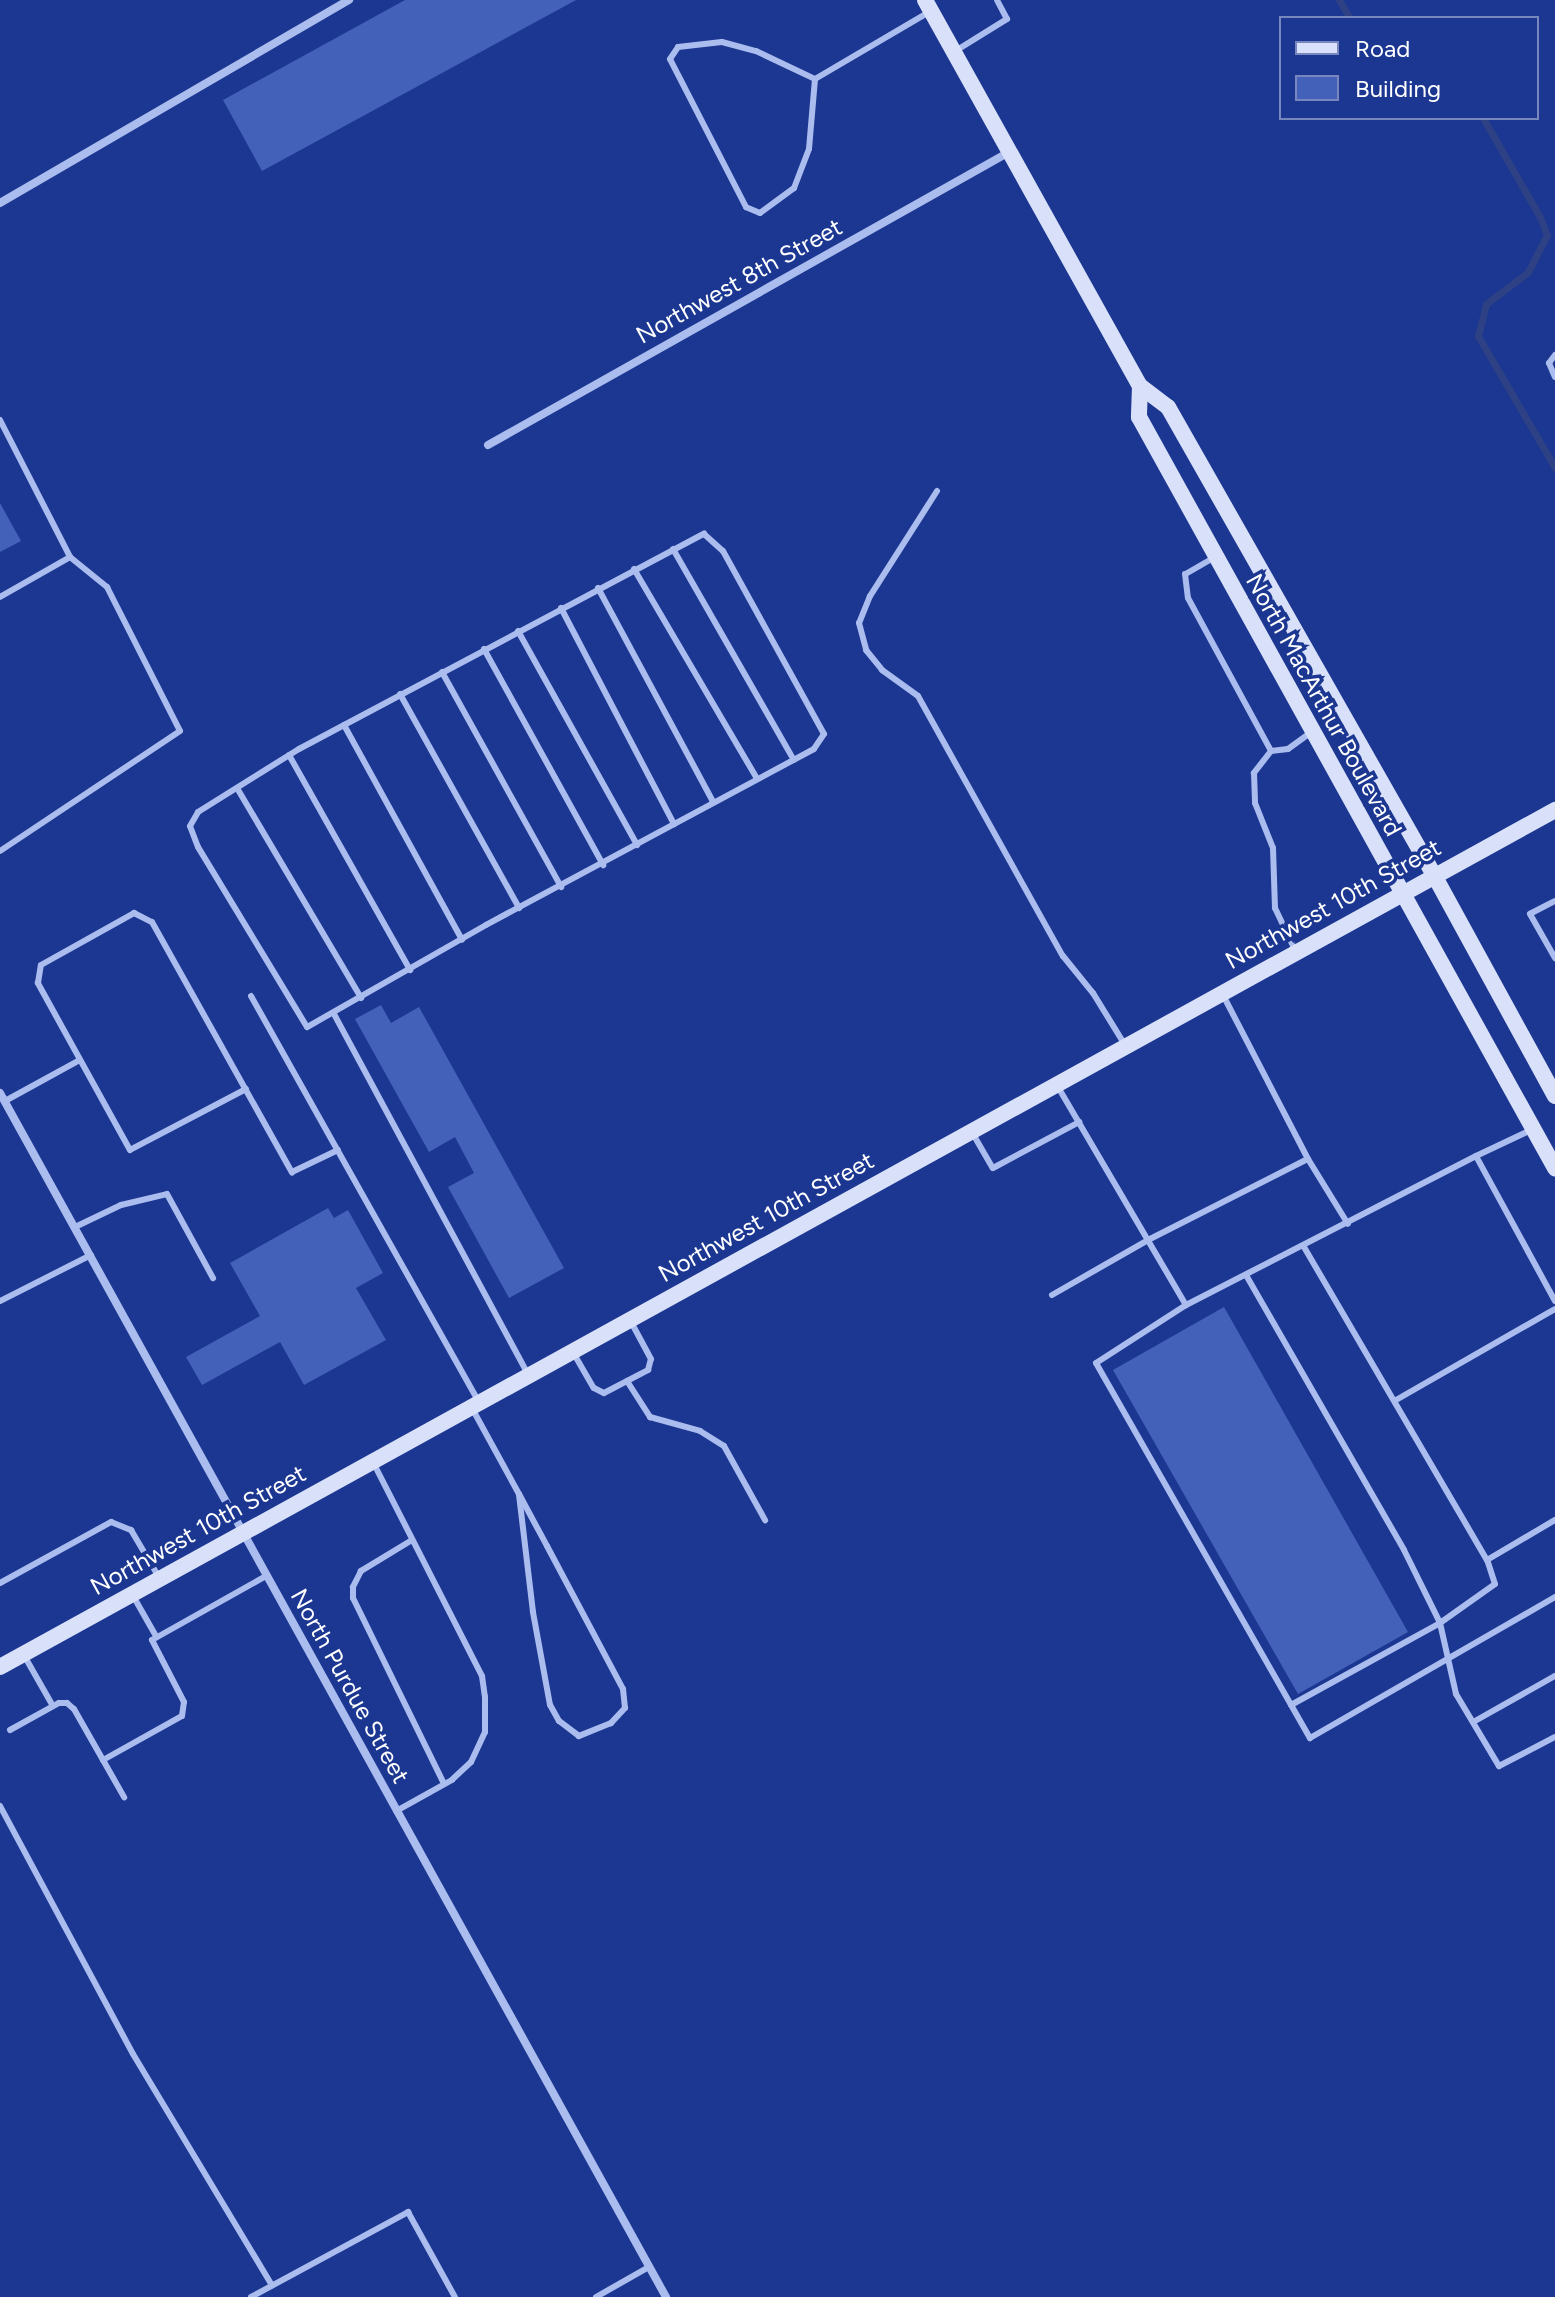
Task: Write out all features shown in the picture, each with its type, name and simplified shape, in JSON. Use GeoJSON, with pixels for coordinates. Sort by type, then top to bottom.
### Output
{"type":"FeatureCollection","features":[{"type":"Feature","properties":{"kind":"main road","name":"North MacArthur Boulevard"},"geometry":{"type":"LineString","coordinates":[[928,6],[1140,386],[1168,407],[1434,875],[1555,1096]]}},
{"type":"Feature","properties":{"kind":"main road","name":"North MacArthur Boulevard"},"geometry":{"type":"LineString","coordinates":[[1140,386],[1139,417],[1555,1168]]}},
{"type":"Feature","properties":{"kind":"main road","name":"Northwest 10th Street"},"geometry":{"type":"LineString","coordinates":[[0,1667],[1555,810]]}},
{"type":"Feature","properties":{"kind":"street"},"geometry":{"type":"LineString","coordinates":[[0,203],[349,0]]}},
{"type":"Feature","properties":{"kind":"street","name":"Northwest 8th Street"},"geometry":{"type":"LineString","coordinates":[[488,445],[1010,152]]}},
{"type":"Feature","properties":{"kind":"street","name":"North Purdue Street"},"geometry":{"type":"LineString","coordinates":[[2,1097],[666,2297]]}},
{"type":"Feature","properties":{"kind":"lane"},"geometry":{"type":"LineString","coordinates":[[954,52],[1007,19],[997,0]]}},
{"type":"Feature","properties":{"kind":"lane"},"geometry":{"type":"LineString","coordinates":[[815,79],[928,6]]}},
{"type":"Feature","properties":{"kind":"lane"},"geometry":{"type":"LineString","coordinates":[[722,42],[756,51],[815,79],[809,149],[794,188],[760,213],[746,207],[670,59],[678,47],[722,42]]}},
{"type":"Feature","properties":{"kind":"lane"},"geometry":{"type":"LineString","coordinates":[[1555,355],[1549,363],[1555,377]]}},
{"type":"Feature","properties":{"kind":"lane"},"geometry":{"type":"LineString","coordinates":[[0,420],[70,557],[107,587],[180,731],[0,851]]}},
{"type":"Feature","properties":{"kind":"lane"},"geometry":{"type":"LineString","coordinates":[[937,491],[870,596],[859,623],[866,650],[882,670],[918,696],[1063,956],[1093,993],[1125,1045]]}},
{"type":"Feature","properties":{"kind":"lane"},"geometry":{"type":"LineString","coordinates":[[704,534],[723,551],[824,734],[814,749],[519,908],[307,1027],[198,847],[190,826],[198,812],[289,755],[673,549],[704,534]]}},
{"type":"Feature","properties":{"kind":"lane"},"geometry":{"type":"LineString","coordinates":[[673,549],[794,760]]}},
{"type":"Feature","properties":{"kind":"lane"},"geometry":{"type":"LineString","coordinates":[[0,597],[70,557]]}},
{"type":"Feature","properties":{"kind":"lane"},"geometry":{"type":"LineString","coordinates":[[1215,557],[1185,574],[1188,598],[1271,751]]}},
{"type":"Feature","properties":{"kind":"lane"},"geometry":{"type":"LineString","coordinates":[[634,569],[757,779]]}},
{"type":"Feature","properties":{"kind":"lane"},"geometry":{"type":"LineString","coordinates":[[598,588],[713,802]]}},
{"type":"Feature","properties":{"kind":"lane"},"geometry":{"type":"LineString","coordinates":[[561,608],[674,824]]}},
{"type":"Feature","properties":{"kind":"lane"},"geometry":{"type":"LineString","coordinates":[[518,631],[637,845]]}},
{"type":"Feature","properties":{"kind":"lane"},"geometry":{"type":"LineString","coordinates":[[484,649],[603,865]]}},
{"type":"Feature","properties":{"kind":"lane"},"geometry":{"type":"LineString","coordinates":[[442,672],[561,887]]}},
{"type":"Feature","properties":{"kind":"lane"},"geometry":{"type":"LineString","coordinates":[[400,694],[519,908]]}},
{"type":"Feature","properties":{"kind":"lane"},"geometry":{"type":"LineString","coordinates":[[344,725],[462,940]]}},
{"type":"Feature","properties":{"kind":"lane"},"geometry":{"type":"LineString","coordinates":[[1295,952],[1275,908],[1273,848],[1255,803],[1254,773],[1271,751],[1288,749],[1311,732]]}},
{"type":"Feature","properties":{"kind":"lane"},"geometry":{"type":"LineString","coordinates":[[289,755],[410,970]]}},
{"type":"Feature","properties":{"kind":"lane"},"geometry":{"type":"LineString","coordinates":[[237,788],[361,998]]}},
{"type":"Feature","properties":{"kind":"lane"},"geometry":{"type":"LineString","coordinates":[[1554,956],[1530,914],[1555,901]]}},
{"type":"Feature","properties":{"kind":"lane"},"geometry":{"type":"LineString","coordinates":[[246,1089],[130,1150],[38,983],[41,965],[134,913],[152,922],[246,1089],[292,1172],[338,1150]]}},
{"type":"Feature","properties":{"kind":"lane"},"geometry":{"type":"LineString","coordinates":[[1222,992],[1308,1159],[1348,1224]]}},
{"type":"Feature","properties":{"kind":"lane"},"geometry":{"type":"LineString","coordinates":[[251,996],[475,1405],[623,1689],[625,1708],[611,1723],[579,1736],[559,1721],[550,1705],[531,1597],[519,1494]]}},
{"type":"Feature","properties":{"kind":"lane"},"geometry":{"type":"LineString","coordinates":[[334,1014],[528,1375]]}},
{"type":"Feature","properties":{"kind":"lane"},"geometry":{"type":"LineString","coordinates":[[2,1097],[80,1060]]}},
{"type":"Feature","properties":{"kind":"lane"},"geometry":{"type":"LineString","coordinates":[[1056,1083],[1186,1305]]}},
{"type":"Feature","properties":{"kind":"lane"},"geometry":{"type":"LineString","coordinates":[[971,1130],[993,1168],[1079,1122]]}},
{"type":"Feature","properties":{"kind":"lane"},"geometry":{"type":"LineString","coordinates":[[1533,1129],[1186,1305],[1096,1363],[1310,1738],[1555,1597]]}},
{"type":"Feature","properties":{"kind":"lane"},"geometry":{"type":"LineString","coordinates":[[1476,1156],[1555,1301]]}},
{"type":"Feature","properties":{"kind":"lane"},"geometry":{"type":"LineString","coordinates":[[1052,1295],[1148,1240],[1308,1159]]}},
{"type":"Feature","properties":{"kind":"lane"},"geometry":{"type":"LineString","coordinates":[[75,1227],[121,1205],[167,1194],[213,1278]]}},
{"type":"Feature","properties":{"kind":"lane"},"geometry":{"type":"LineString","coordinates":[[1291,1705],[1440,1623],[1495,1584],[1487,1560],[1304,1247]]}},
{"type":"Feature","properties":{"kind":"lane"},"geometry":{"type":"LineString","coordinates":[[0,1301],[91,1255]]}},
{"type":"Feature","properties":{"kind":"lane"},"geometry":{"type":"LineString","coordinates":[[1246,1275],[1404,1550],[1440,1623],[1456,1694],[1475,1721],[1499,1766],[1555,1737]]}},
{"type":"Feature","properties":{"kind":"lane"},"geometry":{"type":"LineString","coordinates":[[1396,1400],[1555,1309]]}},
{"type":"Feature","properties":{"kind":"lane"},"geometry":{"type":"LineString","coordinates":[[572,1351],[594,1388],[604,1393],[648,1370],[651,1359],[629,1319]]}},
{"type":"Feature","properties":{"kind":"lane"},"geometry":{"type":"LineString","coordinates":[[627,1381],[650,1417],[700,1431],[724,1446],[765,1520]]}},
{"type":"Feature","properties":{"kind":"lane"},"geometry":{"type":"LineString","coordinates":[[373,1461],[482,1676],[485,1697],[485,1732],[471,1762],[444,1784],[396,1811]]}},
{"type":"Feature","properties":{"kind":"lane"},"geometry":{"type":"LineString","coordinates":[[1487,1560],[1555,1520]]}},
{"type":"Feature","properties":{"kind":"lane"},"geometry":{"type":"LineString","coordinates":[[0,1583],[111,1522],[131,1530],[160,1579]]}},
{"type":"Feature","properties":{"kind":"lane"},"geometry":{"type":"LineString","coordinates":[[412,1540],[361,1571],[353,1587],[353,1598],[444,1784]]}},
{"type":"Feature","properties":{"kind":"lane"},"geometry":{"type":"LineString","coordinates":[[103,1760],[182,1716],[184,1702],[152,1644],[156,1636],[266,1576]]}},
{"type":"Feature","properties":{"kind":"lane"},"geometry":{"type":"LineString","coordinates":[[132,1594],[156,1636]]}},
{"type":"Feature","properties":{"kind":"lane"},"geometry":{"type":"LineString","coordinates":[[23,1654],[53,1706]]}},
{"type":"Feature","properties":{"kind":"lane"},"geometry":{"type":"LineString","coordinates":[[1475,1721],[1555,1676]]}},
{"type":"Feature","properties":{"kind":"lane"},"geometry":{"type":"LineString","coordinates":[[10,1730],[53,1706],[67,1703],[74,1709],[124,1797]]}},
{"type":"Feature","properties":{"kind":"lane"},"geometry":{"type":"LineString","coordinates":[[0,1806],[133,2054],[272,2285]]}},
{"type":"Feature","properties":{"kind":"lane"},"geometry":{"type":"LineString","coordinates":[[251,2297],[408,2212],[455,2297]]}},
{"type":"Feature","properties":{"kind":"lane"},"geometry":{"type":"LineString","coordinates":[[596,2297],[649,2267]]}},
{"type":"Feature","properties":{"kind":"building"},"geometry":{"type":"Polygon","coordinates":[[[405,0],[576,0],[262,171],[223,100],[405,0]]]}},
{"type":"Feature","properties":{"kind":"building"},"geometry":{"type":"Polygon","coordinates":[[[0,503],[21,541],[0,552],[0,503]]]}},
{"type":"Feature","properties":{"kind":"building"},"geometry":{"type":"Polygon","coordinates":[[[381,1005],[391,1023],[419,1007],[564,1268],[509,1298],[448,1187],[474,1173],[455,1137],[429,1152],[355,1019],[381,1005]]]}},
{"type":"Feature","properties":{"kind":"building"},"geometry":{"type":"Polygon","coordinates":[[[328,1208],[334,1218],[348,1210],[383,1273],[356,1288],[386,1340],[304,1385],[280,1342],[202,1385],[186,1357],[260,1316],[230,1263],[328,1208]]]}},
{"type":"Feature","properties":{"kind":"building"},"geometry":{"type":"Polygon","coordinates":[[[1224,1307],[1408,1632],[1298,1694],[1113,1370],[1224,1307]]]}},
{"type":"Feature","properties":{"kind":"waterway"},"geometry":{"type":"LineString","coordinates":[[1339,0],[1349,16]]}},
{"type":"Feature","properties":{"kind":"waterway"},"geometry":{"type":"LineString","coordinates":[[1484,120],[1540,217],[1547,235],[1528,272],[1486,304],[1478,336],[1555,468]]}}]}
